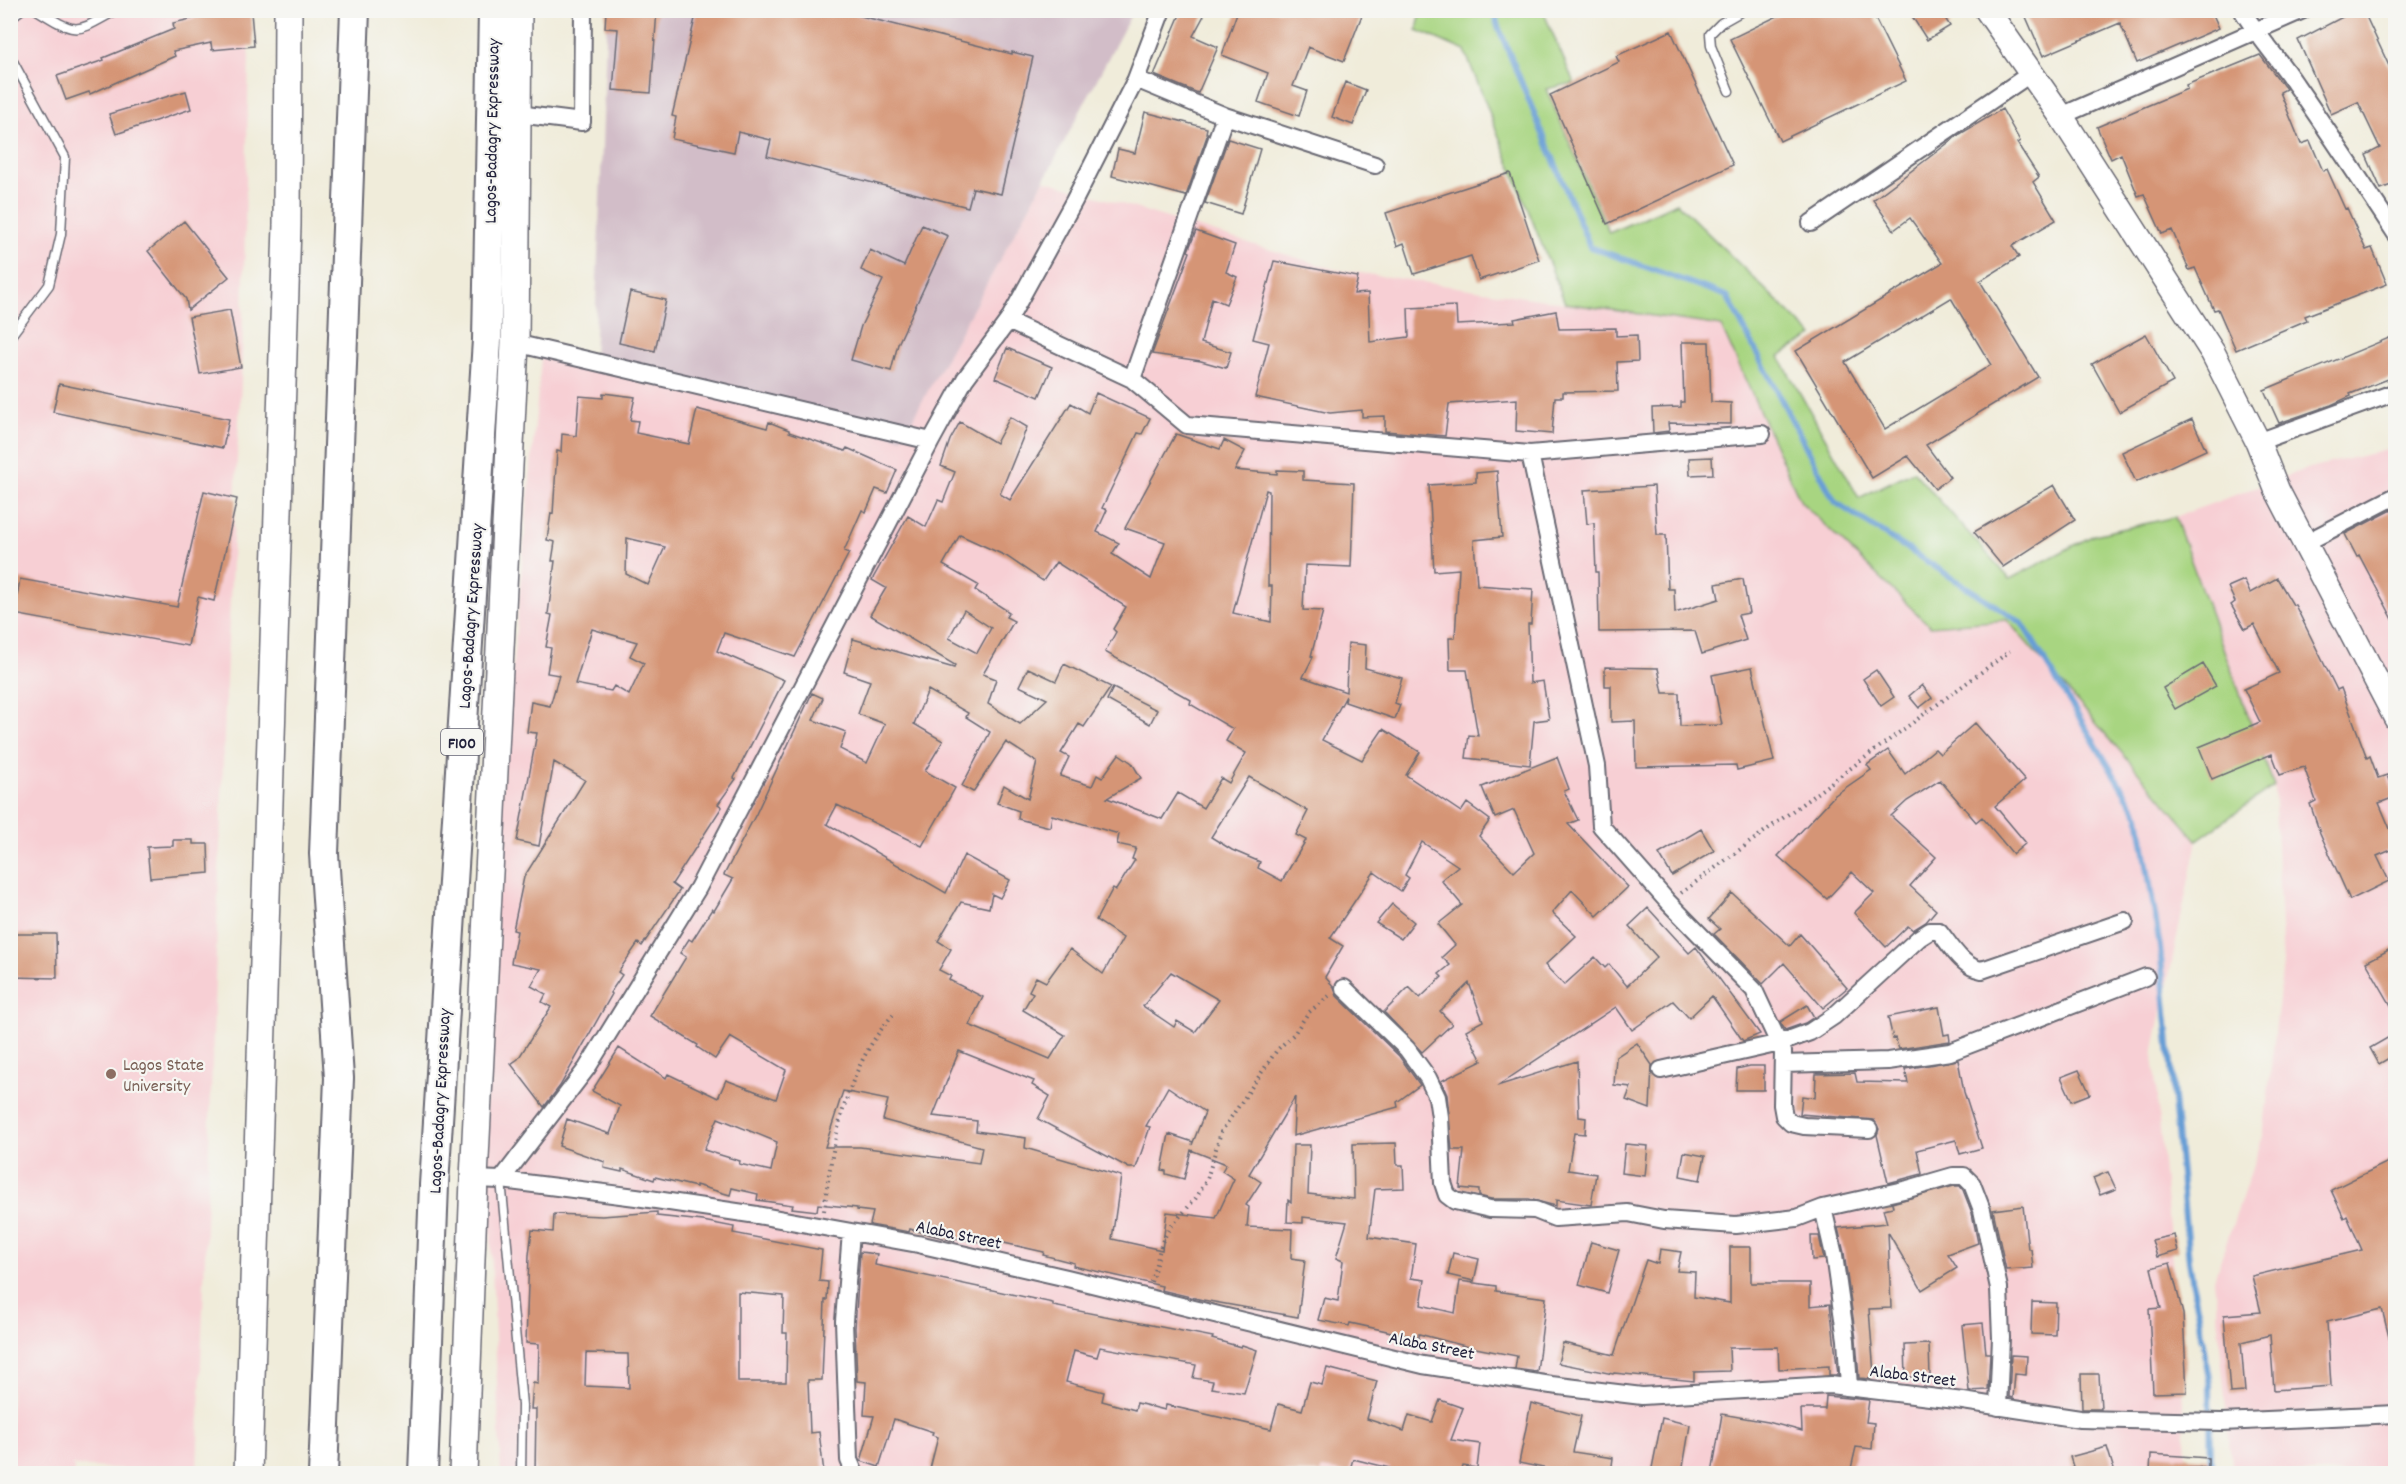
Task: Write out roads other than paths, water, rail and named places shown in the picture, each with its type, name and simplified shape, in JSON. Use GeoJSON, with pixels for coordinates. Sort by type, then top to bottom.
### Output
{"type":"FeatureCollection","features":[{"type":"Feature","properties":{"kind":"highway"},"geometry":{"type":"LineString","coordinates":[[322,1473],[339,1078],[324,854],[355,10]]}},
{"type":"Feature","properties":{"kind":"highway","name":"Lagos-Badagry Expressway"},"geometry":{"type":"LineString","coordinates":[[423,1473],[434,1185],[487,340],[493,10]]}},
{"type":"Feature","properties":{"kind":"main road"},"geometry":{"type":"LineString","coordinates":[[248,1473],[288,225],[288,10]]}},
{"type":"Feature","properties":{"kind":"main road","name":"Lagos-Badagry Expressway"},"geometry":{"type":"LineString","coordinates":[[463,1473],[474,1179],[515,343],[518,10]]}},
{"type":"Feature","properties":{"kind":"main road"},"geometry":{"type":"LineString","coordinates":[[1987,10],[2030,75],[2061,116],[2213,353],[2261,449],[2277,490],[2396,718]]}},
{"type":"Feature","properties":{"kind":"street"},"geometry":{"type":"LineString","coordinates":[[518,114],[582,122],[584,10]]}},
{"type":"Feature","properties":{"kind":"street"},"geometry":{"type":"LineString","coordinates":[[501,1180],[588,1068],[698,888],[931,441],[965,379],[1008,321],[1074,201],[1136,79],[1162,10]]}},
{"type":"Feature","properties":{"kind":"street"},"geometry":{"type":"LineString","coordinates":[[2242,10],[2254,31],[2294,82],[2396,234]]}},
{"type":"Feature","properties":{"kind":"street"},"geometry":{"type":"LineString","coordinates":[[2061,116],[2303,10]]}},
{"type":"Feature","properties":{"kind":"street"},"geometry":{"type":"LineString","coordinates":[[1811,223],[2030,75]]}},
{"type":"Feature","properties":{"kind":"street"},"geometry":{"type":"LineString","coordinates":[[1136,79],[1225,116],[1375,165]]}},
{"type":"Feature","properties":{"kind":"street"},"geometry":{"type":"LineString","coordinates":[[1132,379],[1225,116]]}},
{"type":"Feature","properties":{"kind":"street"},"geometry":{"type":"LineString","coordinates":[[1008,321],[1132,379],[1187,425],[1530,454],[1762,434]]}},
{"type":"Feature","properties":{"kind":"street"},"geometry":{"type":"LineString","coordinates":[[515,343],[931,441]]}},
{"type":"Feature","properties":{"kind":"street"},"geometry":{"type":"LineString","coordinates":[[2261,449],[2396,392]]}},
{"type":"Feature","properties":{"kind":"street"},"geometry":{"type":"LineString","coordinates":[[1530,454],[1597,766],[1601,826],[1668,902],[1754,990],[1784,1052],[1782,1105],[1784,1116],[1791,1123],[1804,1126],[1869,1129]]}},
{"type":"Feature","properties":{"kind":"street"},"geometry":{"type":"LineString","coordinates":[[2305,543],[2396,496]]}},
{"type":"Feature","properties":{"kind":"street"},"geometry":{"type":"LineString","coordinates":[[1661,1070],[1780,1043],[1810,1032],[1834,1016],[1930,931],[1939,931],[1961,960],[1974,969],[1982,970],[2125,921]]}},
{"type":"Feature","properties":{"kind":"street"},"geometry":{"type":"LineString","coordinates":[[1783,1064],[1888,1061],[1950,1052],[2146,977]]}},
{"type":"Feature","properties":{"kind":"street"},"geometry":{"type":"LineString","coordinates":[[1344,988],[1407,1049],[1428,1078],[1437,1097],[1440,1117],[1443,1183],[1447,1195],[1455,1201],[1490,1209],[1535,1210],[1555,1218],[1628,1213],[1706,1225],[1772,1222],[1797,1218],[1823,1208],[1908,1189],[1953,1176],[1964,1176],[1972,1185],[1982,1209],[1999,1288],[2001,1338],[1998,1407]]}},
{"type":"Feature","properties":{"kind":"street","name":"Alaba Street"},"geometry":{"type":"LineString","coordinates":[[474,1179],[501,1180],[636,1197],[851,1232],[941,1250],[1423,1365],[1551,1385],[1642,1396],[1830,1385],[2080,1419],[2202,1423],[2396,1414]]}},
{"type":"Feature","properties":{"kind":"street"},"geometry":{"type":"LineString","coordinates":[[1823,1208],[1834,1255],[1850,1387]]}},
{"type":"Feature","properties":{"kind":"street"},"geometry":{"type":"LineString","coordinates":[[851,1232],[844,1321],[849,1460],[855,1473]]}},
{"type":"Feature","properties":{"kind":"lane"},"geometry":{"type":"LineString","coordinates":[[10,18],[21,10]]}},
{"type":"Feature","properties":{"kind":"lane"},"geometry":{"type":"LineString","coordinates":[[37,10],[70,28],[80,30],[117,10]]}},
{"type":"Feature","properties":{"kind":"lane"},"geometry":{"type":"LineString","coordinates":[[1729,91],[1711,46],[1710,34],[1721,23],[1744,10]]}},
{"type":"Feature","properties":{"kind":"lane"},"geometry":{"type":"LineString","coordinates":[[10,56],[65,157],[61,234],[49,285],[10,337]]}},
{"type":"Feature","properties":{"kind":"lane"},"geometry":{"type":"LineString","coordinates":[[501,1180],[522,1405],[521,1473]]}},
{"type":"Feature","properties":{"kind":"waterway"},"geometry":{"type":"LineString","coordinates":[[1495,10],[1497,24],[1590,247],[1727,296],[1835,502],[2022,623],[2139,816],[2160,947],[2189,1261],[2210,1385],[2211,1474]]}},
{"type":"Feature","properties":{"kind":"place","name":"Lagos State University"},"geometry":{"type":"Point","coordinates":[111,1074]}}]}
